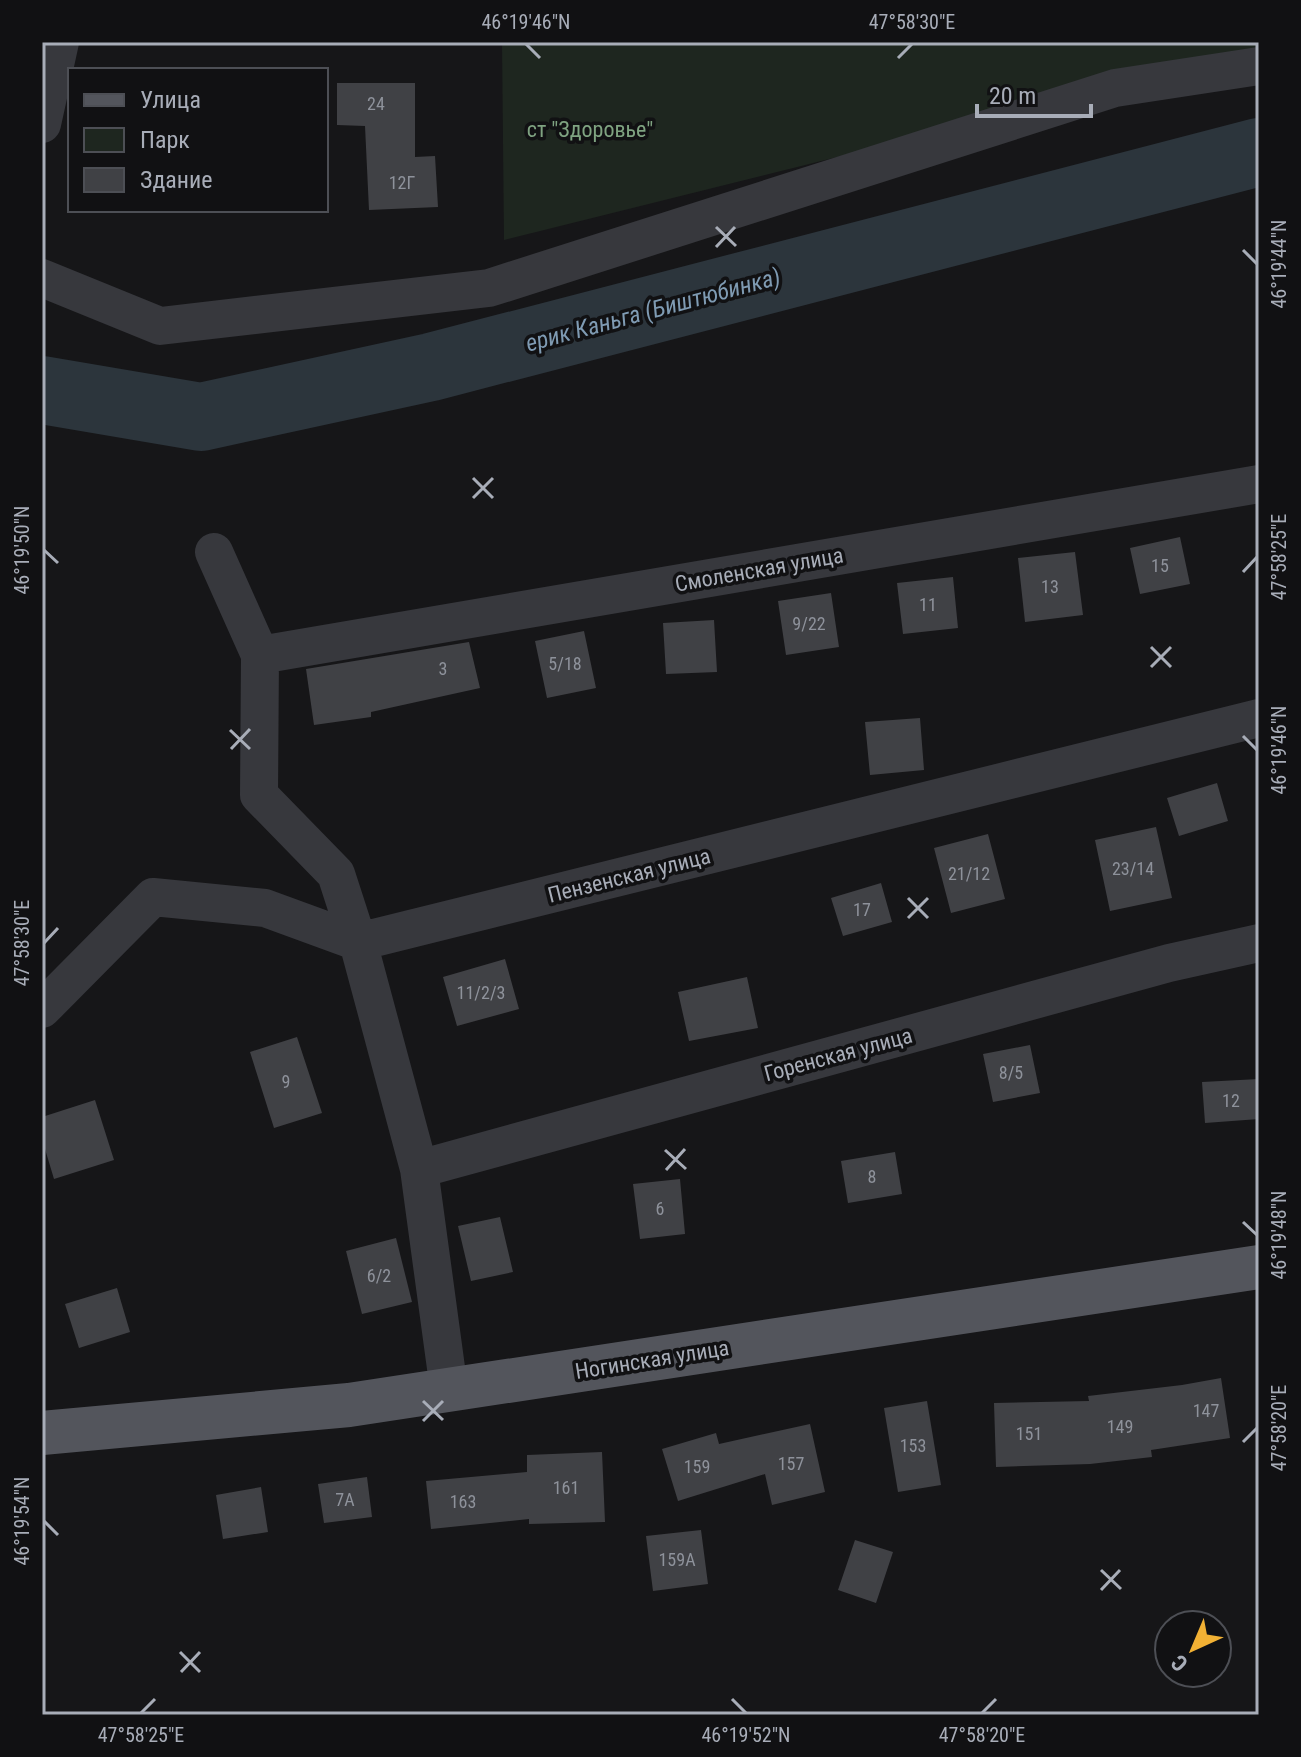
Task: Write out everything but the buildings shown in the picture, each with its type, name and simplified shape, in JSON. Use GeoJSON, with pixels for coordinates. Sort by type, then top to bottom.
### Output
{"type":"FeatureCollection","features":[{"type":"Feature","properties":{"kind":"main road","name":"Ногинская улица"},"geometry":{"type":"LineString","coordinates":[[42,1433],[349,1405],[1259,1267]]}},
{"type":"Feature","properties":{"kind":"street"},"geometry":{"type":"LineString","coordinates":[[42,124],[60,42]]}},
{"type":"Feature","properties":{"kind":"street"},"geometry":{"type":"LineString","coordinates":[[42,278],[160,326],[489,288],[1115,88],[1259,66]]}},
{"type":"Feature","properties":{"kind":"street","name":"Смоленская улица"},"geometry":{"type":"LineString","coordinates":[[260,655],[1259,484]]}},
{"type":"Feature","properties":{"kind":"street"},"geometry":{"type":"LineString","coordinates":[[214,552],[260,655],[259,795],[336,874],[358,942],[419,1169],[449,1390]]}},
{"type":"Feature","properties":{"kind":"street","name":"Пензенская улица"},"geometry":{"type":"LineString","coordinates":[[358,942],[1259,718]]}},
{"type":"Feature","properties":{"kind":"street"},"geometry":{"type":"LineString","coordinates":[[42,1009],[153,897],[265,908],[358,942]]}},
{"type":"Feature","properties":{"kind":"street","name":"Горенская улица"},"geometry":{"type":"LineString","coordinates":[[419,1169],[1169,963],[1259,943]]}},
{"type":"Feature","properties":{"kind":"green space","name":"ст \"Здоровье\""},"geometry":{"type":"Polygon","coordinates":[[[502,42],[1259,42],[1259,52],[504,240],[502,42]]]}},
{"type":"Feature","properties":{"kind":"waterway","name":"ерик Каньга (Биштюбинка)"},"geometry":{"type":"LineString","coordinates":[[42,390],[201,417],[431,367],[1259,152]]}}]}
